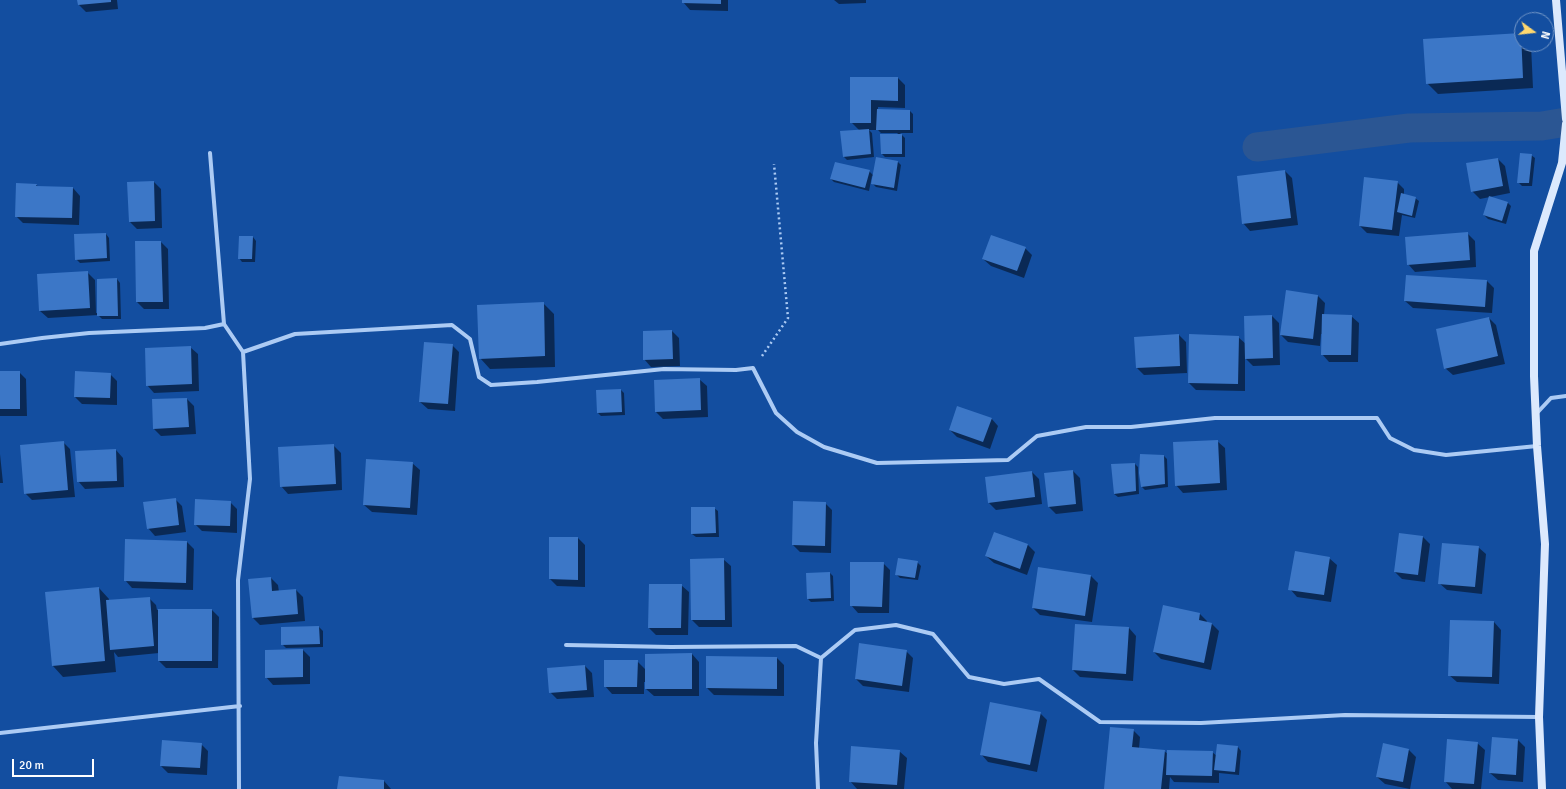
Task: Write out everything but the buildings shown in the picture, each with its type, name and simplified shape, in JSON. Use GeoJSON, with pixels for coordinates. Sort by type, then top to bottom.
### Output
{"type":"FeatureCollection","features":[{"type":"Feature","properties":{"kind":"street"},"geometry":{"type":"LineString","coordinates":[[1556,0],[1566,120]]}},
{"type":"Feature","properties":{"kind":"street"},"geometry":{"type":"LineString","coordinates":[[1542,789],[1539,717],[1544,544],[1534,376],[1534,252],[1562,163],[1566,124]]}},
{"type":"Feature","properties":{"kind":"street"},"geometry":{"type":"LineString","coordinates":[[210,153],[224,324],[243,352],[250,479],[238,580],[240,706],[239,789]]}},
{"type":"Feature","properties":{"kind":"street"},"geometry":{"type":"LineString","coordinates":[[0,344],[64,335],[205,328],[224,324]]}},
{"type":"Feature","properties":{"kind":"street"},"geometry":{"type":"LineString","coordinates":[[243,352],[295,334],[452,325],[470,339],[479,377],[491,385],[537,382],[664,369],[736,370],[753,368],[776,414],[797,432],[824,447],[877,463],[1008,460],[1037,436],[1086,428],[1131,427],[1215,418],[1377,418],[1390,438],[1414,450],[1446,455],[1537,446]]}},
{"type":"Feature","properties":{"kind":"street"},"geometry":{"type":"LineString","coordinates":[[1536,414],[1551,398],[1566,396]]}},
{"type":"Feature","properties":{"kind":"street"},"geometry":{"type":"LineString","coordinates":[[818,789],[816,743],[821,658],[855,630],[896,625],[933,634],[969,677],[1004,684],[1039,679],[1100,722],[1201,723],[1345,715],[1539,717]]}},
{"type":"Feature","properties":{"kind":"street"},"geometry":{"type":"LineString","coordinates":[[566,645],[671,647],[796,646],[821,658]]}},
{"type":"Feature","properties":{"kind":"street"},"geometry":{"type":"LineString","coordinates":[[0,733],[240,706]]}},
{"type":"Feature","properties":{"kind":"path"},"geometry":{"type":"LineString","coordinates":[[753,368],[788,318],[774,164]]}},
{"type":"Feature","properties":{"kind":"waterway"},"geometry":{"type":"LineString","coordinates":[[1257,147],[1409,128],[1542,126],[1566,122]]}}]}
